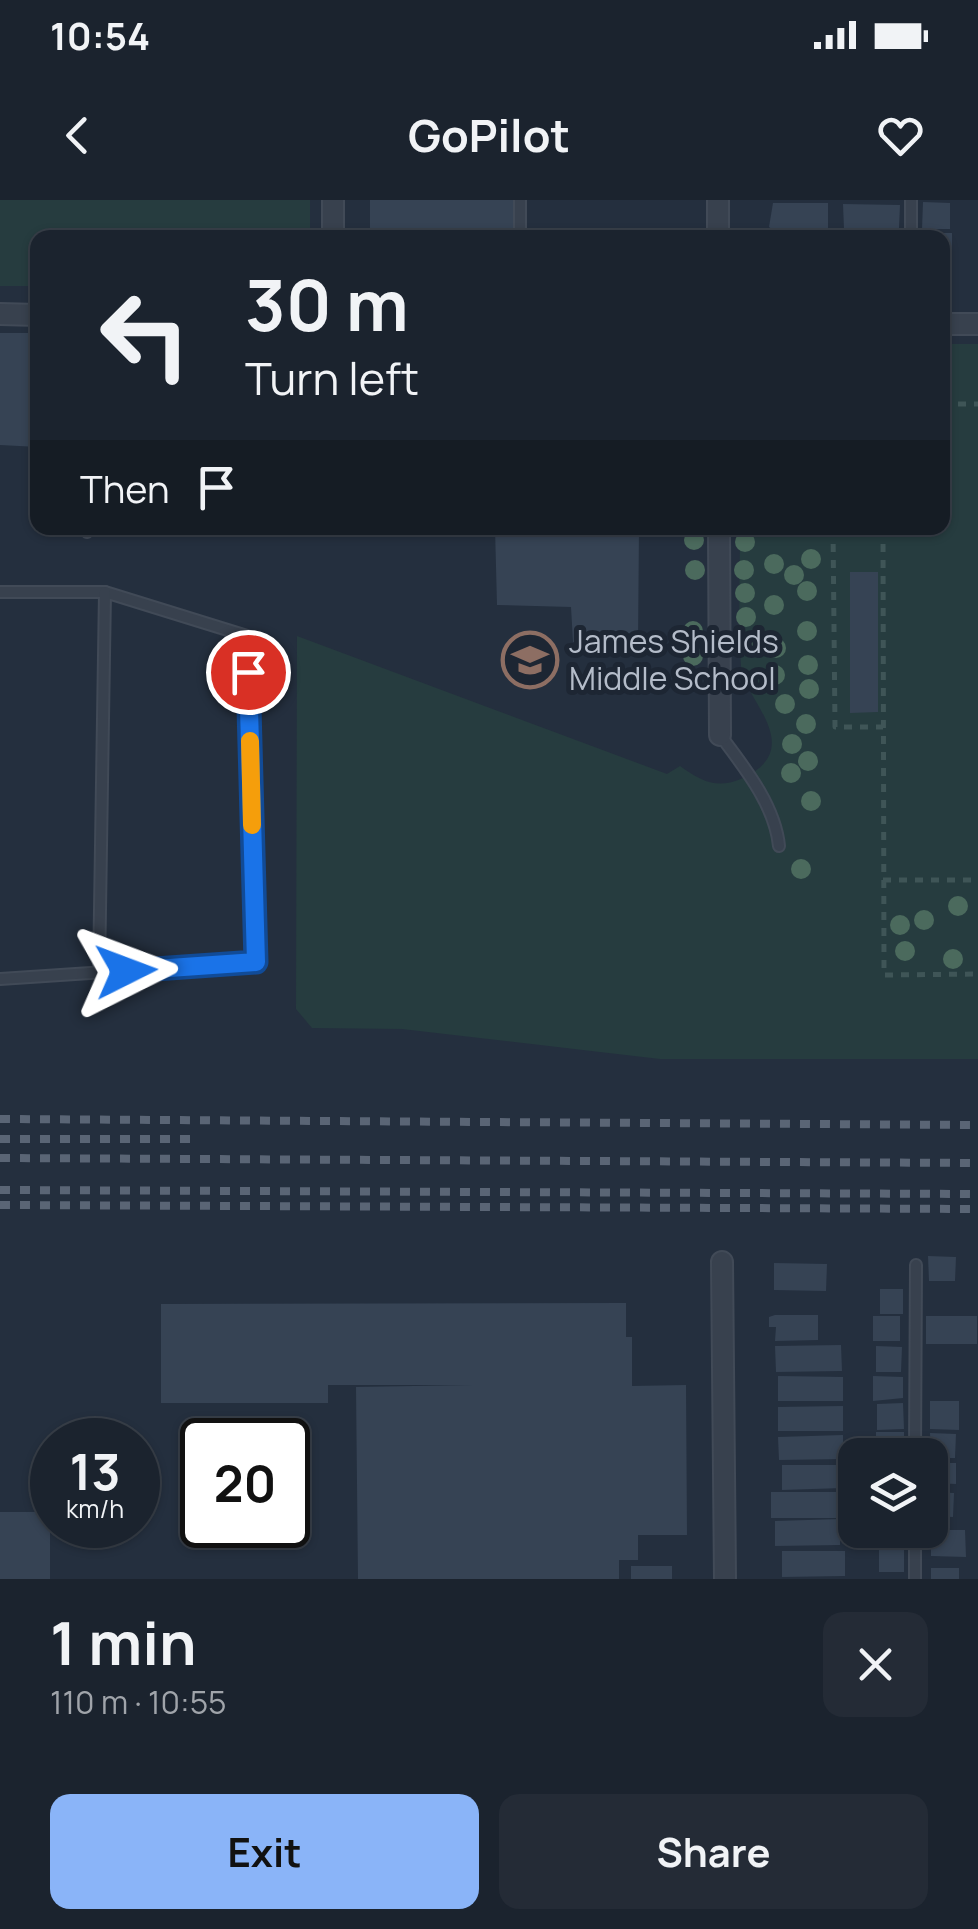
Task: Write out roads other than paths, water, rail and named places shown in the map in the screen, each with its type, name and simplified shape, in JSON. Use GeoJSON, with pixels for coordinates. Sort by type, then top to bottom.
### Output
{"type":"FeatureCollection","features":[{"type":"Feature","properties":{"kind":"street"},"geometry":{"type":"LineString","coordinates":[[333,200],[333,230]]}},
{"type":"Feature","properties":{"kind":"street"},"geometry":{"type":"LineString","coordinates":[[718,200],[718,230]]}},
{"type":"Feature","properties":{"kind":"street"},"geometry":{"type":"LineString","coordinates":[[0,314],[30,315]]}},
{"type":"Feature","properties":{"kind":"street"},"geometry":{"type":"LineString","coordinates":[[950,324],[978,324]]}},
{"type":"Feature","properties":{"kind":"street"},"geometry":{"type":"LineString","coordinates":[[719,535],[720,735]]}},
{"type":"Feature","properties":{"kind":"street"},"geometry":{"type":"LineString","coordinates":[[722,1262],[725,1579]]}},
{"type":"Feature","properties":{"kind":"lane"},"geometry":{"type":"LineString","coordinates":[[520,200],[520,230]]}},
{"type":"Feature","properties":{"kind":"lane"},"geometry":{"type":"LineString","coordinates":[[911,200],[911,230]]}},
{"type":"Feature","properties":{"kind":"lane"},"geometry":{"type":"LineString","coordinates":[[0,592],[105,592],[247,636],[256,962],[0,979]]}},
{"type":"Feature","properties":{"kind":"lane"},"geometry":{"type":"LineString","coordinates":[[98,973],[105,592]]}},
{"type":"Feature","properties":{"kind":"lane"},"geometry":{"type":"LineString","coordinates":[[720,735],[752,779],[778,833],[779,846]]}},
{"type":"Feature","properties":{"kind":"lane"},"geometry":{"type":"LineString","coordinates":[[915,1438],[916,1265]]}},
{"type":"Feature","properties":{"kind":"lane"},"geometry":{"type":"LineString","coordinates":[[915,1548],[915,1579]]}},
{"type":"Feature","properties":{"kind":"railway"},"geometry":{"type":"LineString","coordinates":[[0,1119],[978,1125]]}},
{"type":"Feature","properties":{"kind":"railway"},"geometry":{"type":"LineString","coordinates":[[0,1139],[191,1139]]}},
{"type":"Feature","properties":{"kind":"railway"},"geometry":{"type":"LineString","coordinates":[[0,1158],[978,1163]]}},
{"type":"Feature","properties":{"kind":"railway"},"geometry":{"type":"LineString","coordinates":[[0,1190],[978,1194]]}},
{"type":"Feature","properties":{"kind":"railway"},"geometry":{"type":"LineString","coordinates":[[0,1205],[978,1209]]}},
{"type":"Feature","properties":{"kind":"place","name":"James Shields Middle School"},"geometry":{"type":"Point","coordinates":[530,660]}}]}
